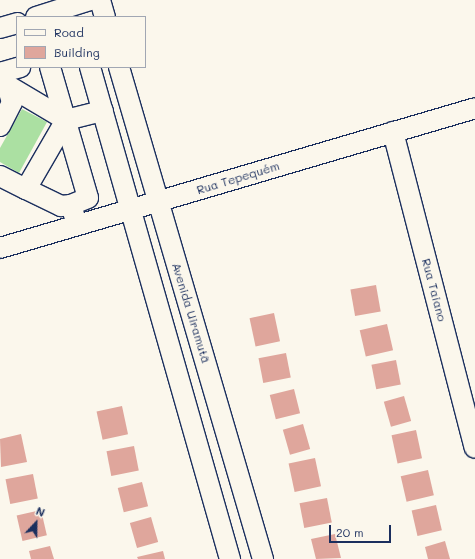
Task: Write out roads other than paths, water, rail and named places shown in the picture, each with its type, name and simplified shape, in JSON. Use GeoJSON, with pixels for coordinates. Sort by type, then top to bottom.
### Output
{"type":"FeatureCollection","features":[{"type":"Feature","properties":{"kind":"street"},"geometry":{"type":"LineString","coordinates":[[100,0],[105,16]]}},
{"type":"Feature","properties":{"kind":"street"},"geometry":{"type":"LineString","coordinates":[[40,16],[77,6]]}},
{"type":"Feature","properties":{"kind":"street"},"geometry":{"type":"LineString","coordinates":[[0,126],[12,102],[3,72],[17,68]]}},
{"type":"Feature","properties":{"kind":"street"},"geometry":{"type":"LineString","coordinates":[[0,176],[61,206],[71,205],[88,198],[50,68]]}},
{"type":"Feature","properties":{"kind":"street"},"geometry":{"type":"LineString","coordinates":[[90,68],[230,559]]}},
{"type":"Feature","properties":{"kind":"street","name":"Avenida Uiramutã"},"geometry":{"type":"LineString","coordinates":[[119,68],[263,559]]}},
{"type":"Feature","properties":{"kind":"street"},"geometry":{"type":"LineString","coordinates":[[7,85],[66,120],[103,111]]}},
{"type":"Feature","properties":{"kind":"street","name":"Rua Tepequém"},"geometry":{"type":"LineString","coordinates":[[0,248],[475,108]]}},
{"type":"Feature","properties":{"kind":"street"},"geometry":{"type":"LineString","coordinates":[[26,189],[66,120]]}},
{"type":"Feature","properties":{"kind":"street","name":"Rua Taiano"},"geometry":{"type":"LineString","coordinates":[[393,132],[475,448]]}},
{"type":"Feature","properties":{"kind":"street"},"geometry":{"type":"LineString","coordinates":[[71,205],[77,225]]}}]}
